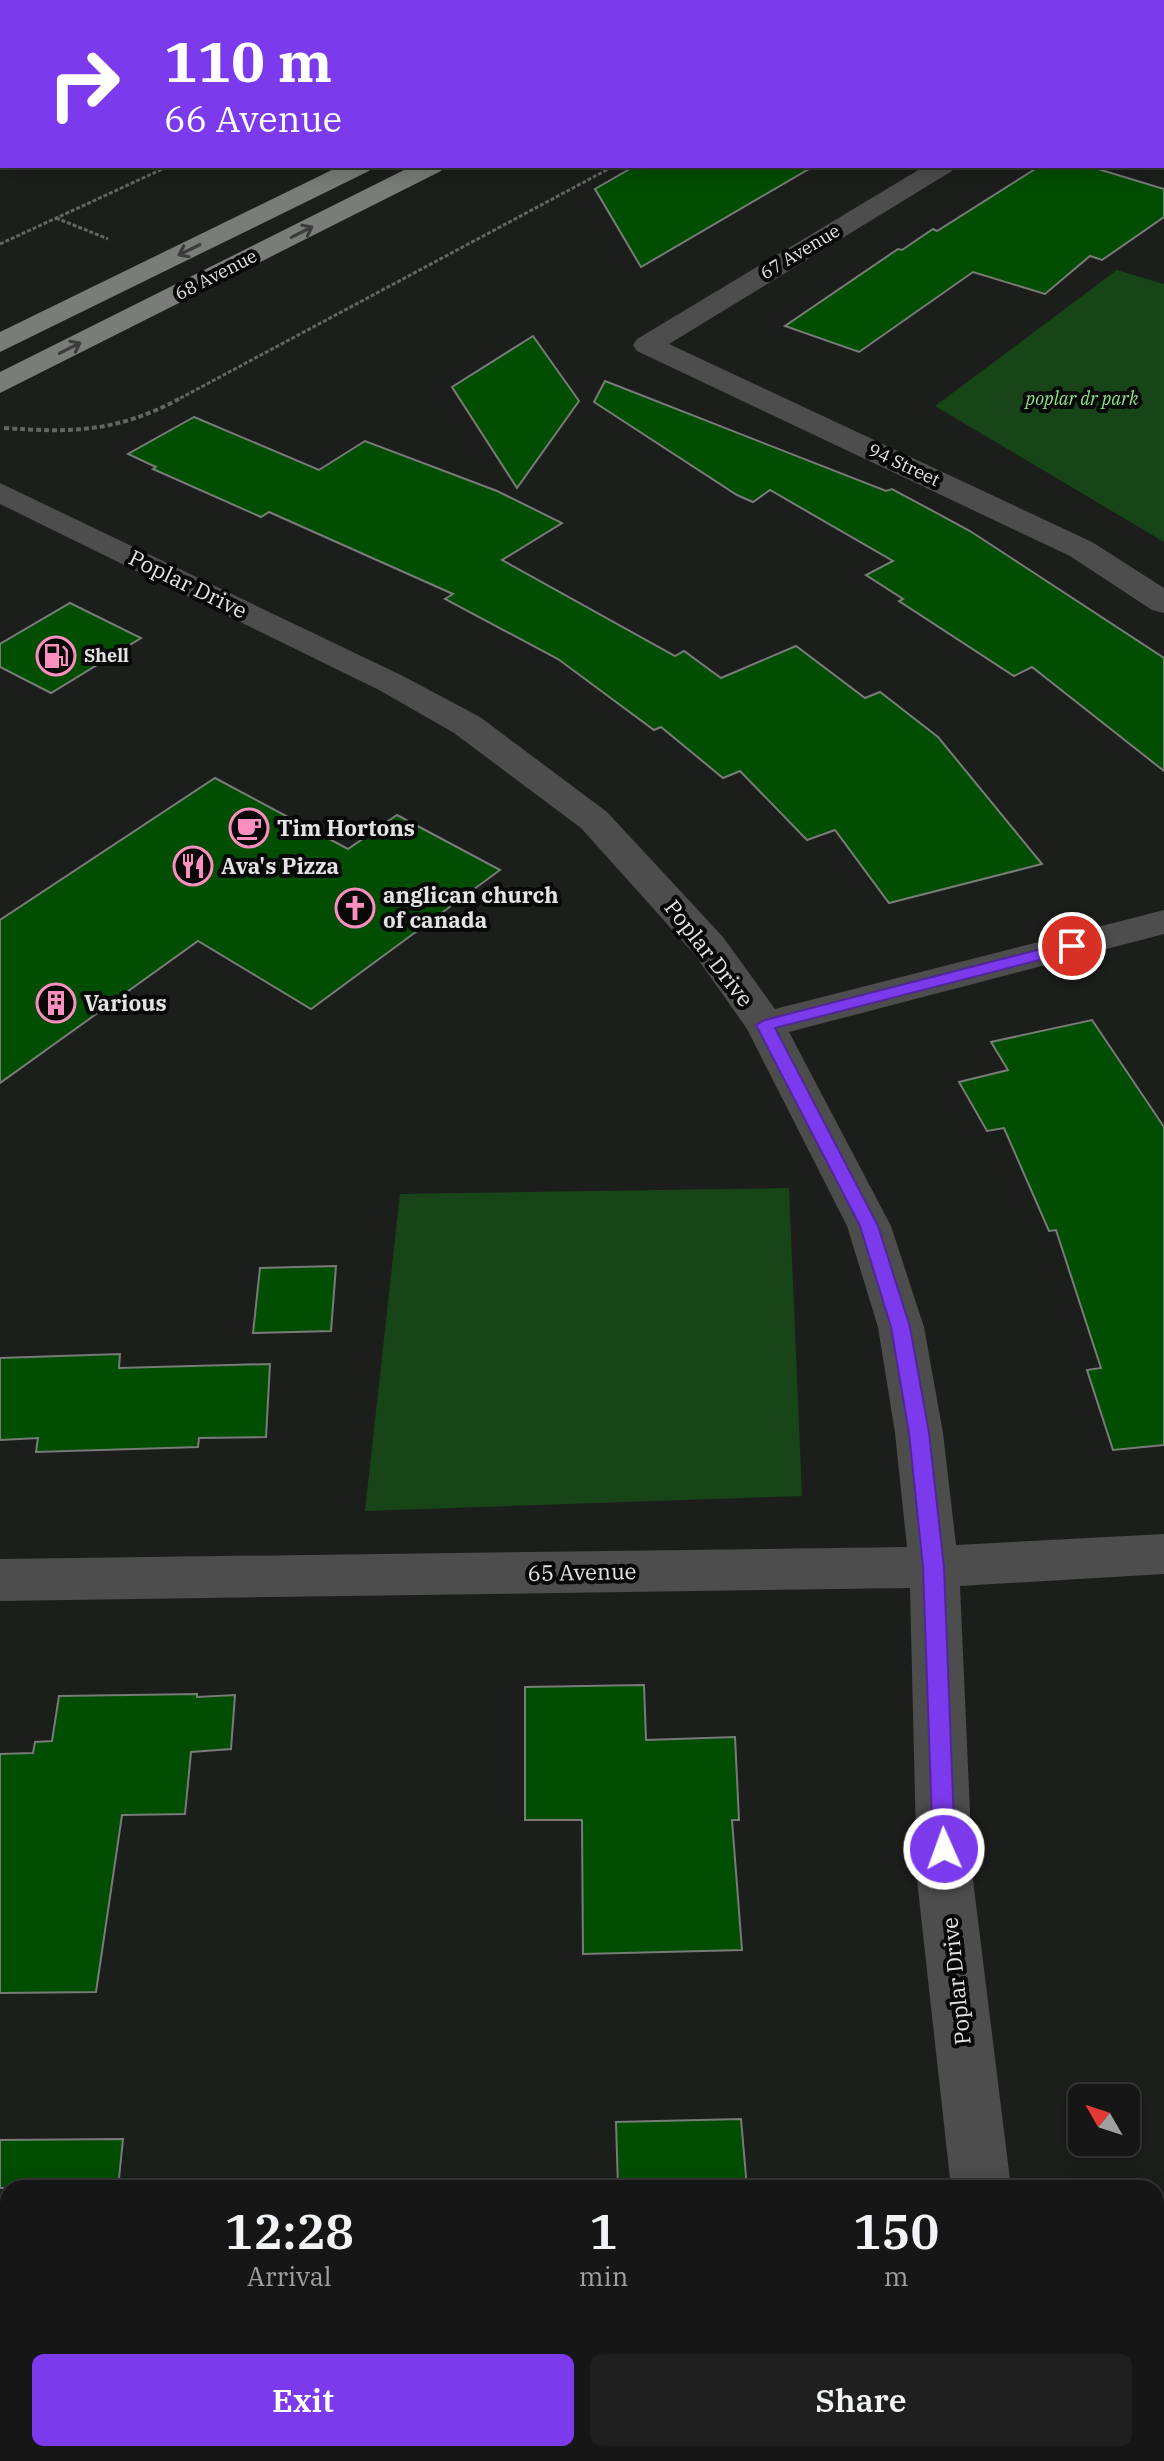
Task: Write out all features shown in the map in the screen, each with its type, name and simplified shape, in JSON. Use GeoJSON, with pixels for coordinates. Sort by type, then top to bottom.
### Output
{"type":"FeatureCollection","features":[{"type":"Feature","properties":{"kind":"main road","name":"68 Avenue"},"geometry":{"type":"LineString","coordinates":[[0,343],[356,168]]}},
{"type":"Feature","properties":{"kind":"main road","name":"68 Avenue"},"geometry":{"type":"LineString","coordinates":[[0,384],[428,168]]}},
{"type":"Feature","properties":{"kind":"street","name":"67 Avenue"},"geometry":{"type":"LineString","coordinates":[[657,339],[940,168]]}},
{"type":"Feature","properties":{"kind":"street","name":"94 Street"},"geometry":{"type":"LineString","coordinates":[[657,339],[647,345],[1081,549],[1164,603]]}},
{"type":"Feature","properties":{"kind":"street","name":"Poplar Drive"},"geometry":{"type":"LineString","coordinates":[[0,492],[391,683],[467,725],[594,820],[709,946],[765,1025],[869,1226],[896,1312],[919,1433],[934,1567],[945,1880],[980,2180]]}},
{"type":"Feature","properties":{"kind":"street"},"geometry":{"type":"LineString","coordinates":[[765,1025],[1164,922]]}},
{"type":"Feature","properties":{"kind":"street","name":"65 Avenue"},"geometry":{"type":"LineString","coordinates":[[0,1580],[934,1567],[1164,1554]]}},
{"type":"Feature","properties":{"kind":"path"},"geometry":{"type":"LineString","coordinates":[[0,244],[165,168]]}},
{"type":"Feature","properties":{"kind":"path"},"geometry":{"type":"LineString","coordinates":[[0,428],[60,433],[91,430],[144,418],[610,168]]}},
{"type":"Feature","properties":{"kind":"path"},"geometry":{"type":"LineString","coordinates":[[56,218],[120,244]]}},
{"type":"Feature","properties":{"kind":"green space","name":"poplar dr park"},"geometry":{"type":"Polygon","coordinates":[[[1117,270],[1164,284],[1164,542],[935,406],[1117,270]]]}},
{"type":"Feature","properties":{"kind":"green space"},"geometry":{"type":"Polygon","coordinates":[[[789,1188],[802,1496],[365,1511],[400,1194],[789,1188]]]}},
{"type":"Feature","properties":{"kind":"building"},"geometry":{"type":"Polygon","coordinates":[[[632,168],[811,168],[641,267],[595,189],[632,168]]]}},
{"type":"Feature","properties":{"kind":"building"},"geometry":{"type":"Polygon","coordinates":[[[1037,168],[1095,168],[1164,189],[1164,217],[1102,260],[1090,256],[1045,294],[973,272],[859,352],[785,326],[898,249],[902,250],[933,229],[937,231],[1037,168]]]}},
{"type":"Feature","properties":{"kind":"building"},"geometry":{"type":"Polygon","coordinates":[[[533,336],[579,401],[517,488],[452,387],[533,336]]]}},
{"type":"Feature","properties":{"kind":"building"},"geometry":{"type":"Polygon","coordinates":[[[605,381],[886,491],[892,489],[970,531],[1164,658],[1164,771],[1032,667],[1014,676],[899,601],[903,599],[866,575],[893,561],[770,490],[753,502],[737,495],[594,402],[605,381]]]}},
{"type":"Feature","properties":{"kind":"building"},"geometry":{"type":"Polygon","coordinates":[[[194,417],[319,470],[365,441],[497,491],[562,523],[502,560],[675,656],[684,651],[721,678],[796,646],[865,698],[880,692],[938,737],[1042,864],[889,903],[835,830],[807,840],[740,771],[723,778],[661,727],[654,730],[558,659],[445,599],[453,594],[269,512],[261,517],[153,469],[156,467],[128,454],[194,417]]]}},
{"type":"Feature","properties":{"kind":"building","name":"Shell"},"geometry":{"type":"Polygon","coordinates":[[[70,603],[141,638],[51,693],[0,667],[0,644],[70,603]]]}},
{"type":"Feature","properties":{"kind":"building"},"geometry":{"type":"Polygon","coordinates":[[[215,778],[348,849],[397,815],[500,870],[311,1009],[198,941],[0,1083],[0,920],[215,778]]]}},
{"type":"Feature","properties":{"kind":"building"},"geometry":{"type":"Polygon","coordinates":[[[1092,1020],[1164,1127],[1164,1445],[1113,1450],[1087,1370],[1101,1368],[1056,1230],[1049,1231],[1004,1128],[987,1131],[959,1082],[1008,1070],[991,1042],[1092,1020]]]}},
{"type":"Feature","properties":{"kind":"building"},"geometry":{"type":"Polygon","coordinates":[[[336,1266],[331,1331],[253,1333],[260,1268],[336,1266]]]}},
{"type":"Feature","properties":{"kind":"building"},"geometry":{"type":"Polygon","coordinates":[[[120,1354],[119,1368],[270,1364],[266,1437],[199,1438],[198,1447],[36,1452],[38,1438],[0,1440],[0,1358],[120,1354]]]}},
{"type":"Feature","properties":{"kind":"building"},"geometry":{"type":"Polygon","coordinates":[[[644,1685],[646,1740],[735,1737],[739,1820],[732,1820],[742,1950],[583,1954],[582,1820],[525,1820],[525,1687],[644,1685]]]}},
{"type":"Feature","properties":{"kind":"building"},"geometry":{"type":"Polygon","coordinates":[[[197,1694],[197,1697],[235,1695],[231,1749],[191,1752],[185,1814],[122,1815],[96,1992],[0,1993],[0,1754],[33,1753],[35,1742],[52,1741],[59,1696],[197,1694]]]}},
{"type":"Feature","properties":{"kind":"building"},"geometry":{"type":"Polygon","coordinates":[[[741,2119],[746,2180],[618,2180],[616,2122],[741,2119]]]}},
{"type":"Feature","properties":{"kind":"building"},"geometry":{"type":"Polygon","coordinates":[[[123,2139],[119,2180],[0,2180],[0,2140],[123,2139]]]}},
{"type":"Feature","properties":{"kind":"place","name":"Shell"},"geometry":{"type":"Point","coordinates":[56,656]}},
{"type":"Feature","properties":{"kind":"place","name":"Tim Hortons"},"geometry":{"type":"Point","coordinates":[249,828]}},
{"type":"Feature","properties":{"kind":"place","name":"Ava's Pizza"},"geometry":{"type":"Point","coordinates":[193,866]}},
{"type":"Feature","properties":{"kind":"place","name":"anglican church of canada"},"geometry":{"type":"Point","coordinates":[355,908]}},
{"type":"Feature","properties":{"kind":"place","name":"Various"},"geometry":{"type":"Point","coordinates":[56,1003]}},
{"type":"Feature","properties":{"kind":"route"},"geometry":{"type":"LineString","coordinates":[[944,1849],[934,1567],[919,1433],[901,1327],[869,1226],[765,1025],[1072,946]]}}]}
